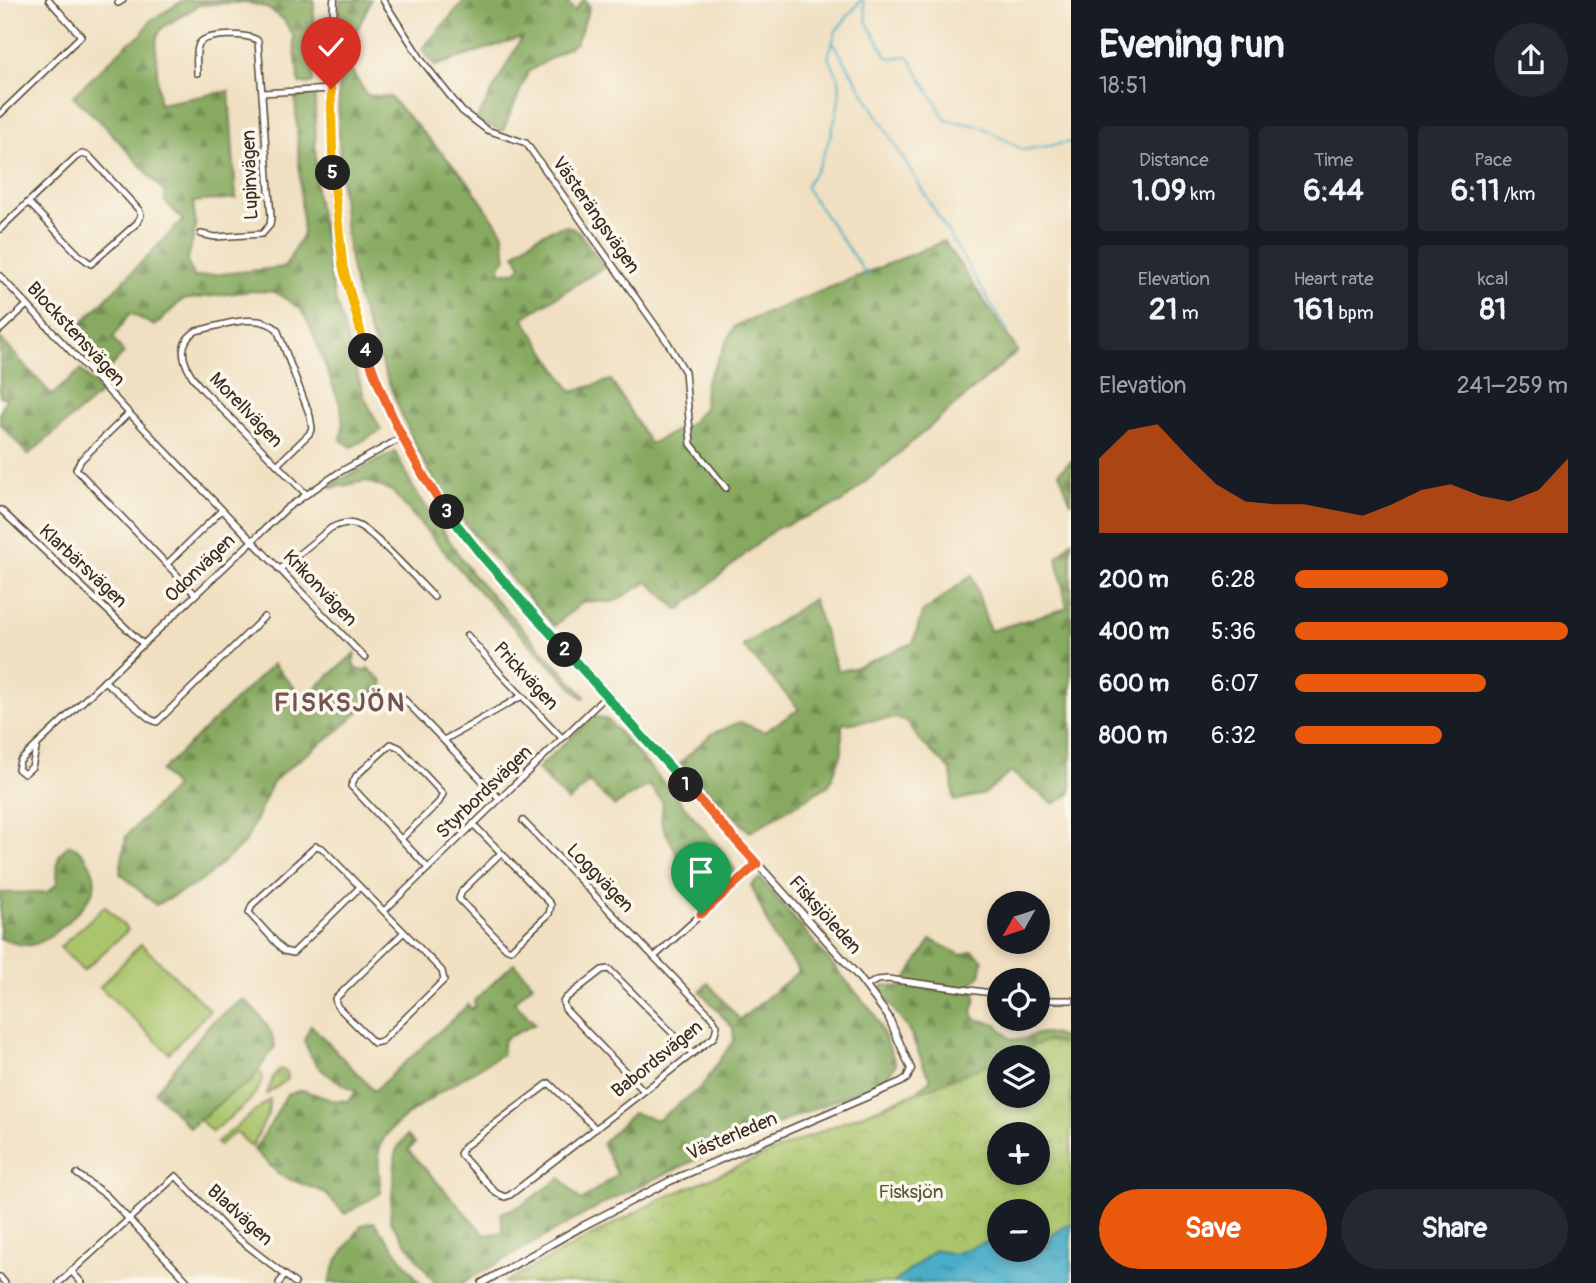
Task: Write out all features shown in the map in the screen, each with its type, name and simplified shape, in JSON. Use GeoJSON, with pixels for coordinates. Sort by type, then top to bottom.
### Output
{"type":"FeatureCollection","features":[{"type":"Feature","properties":{"kind":"street"},"geometry":{"type":"LineString","coordinates":[[0,114],[82,36],[48,0]]}},
{"type":"Feature","properties":{"kind":"street","name":"Fisksjöleden"},"geometry":{"type":"LineString","coordinates":[[334,0],[331,89],[334,189],[339,244],[348,290],[376,379],[402,437],[432,489],[464,535],[866,986]]}},
{"type":"Feature","properties":{"kind":"street","name":"Västerängsvägen"},"geometry":{"type":"LineString","coordinates":[[383,0],[423,62],[462,111],[487,130],[526,143],[613,265],[682,365],[685,372],[691,444],[726,488]]}},
{"type":"Feature","properties":{"kind":"street","name":"Lupinvägen"},"geometry":{"type":"LineString","coordinates":[[197,73],[198,45],[202,40],[209,37],[254,36],[258,41],[270,225],[262,234],[254,235],[215,237],[201,233]]}},
{"type":"Feature","properties":{"kind":"street"},"geometry":{"type":"LineString","coordinates":[[262,93],[331,89]]}},
{"type":"Feature","properties":{"kind":"street"},"geometry":{"type":"LineString","coordinates":[[0,229],[28,202],[76,157],[82,155],[89,156],[141,215],[137,223],[91,264],[28,202]]}},
{"type":"Feature","properties":{"kind":"street","name":"Blockstensvägen"},"geometry":{"type":"LineString","coordinates":[[0,276],[222,510]]}},
{"type":"Feature","properties":{"kind":"street"},"geometry":{"type":"LineString","coordinates":[[0,330],[27,305]]}},
{"type":"Feature","properties":{"kind":"street","name":"Morellvägen"},"geometry":{"type":"LineString","coordinates":[[277,465],[309,433],[312,422],[277,329],[265,321],[254,320],[196,331],[189,335],[183,349],[188,369],[204,391],[277,465],[306,494]]}},
{"type":"Feature","properties":{"kind":"street"},"geometry":{"type":"LineString","coordinates":[[130,414],[81,460],[76,468],[195,594]]}},
{"type":"Feature","properties":{"kind":"street","name":"Odonvägen"},"geometry":{"type":"LineString","coordinates":[[37,745],[32,767],[24,775],[18,769],[20,761],[251,540],[306,494],[402,437]]}},
{"type":"Feature","properties":{"kind":"street","name":"Klarbärsvägen"},"geometry":{"type":"LineString","coordinates":[[1,510],[143,644]]}},
{"type":"Feature","properties":{"kind":"street"},"geometry":{"type":"LineString","coordinates":[[167,564],[222,510]]}},
{"type":"Feature","properties":{"kind":"street","name":"Krikonvägen"},"geometry":{"type":"LineString","coordinates":[[222,510],[365,658]]}},
{"type":"Feature","properties":{"kind":"street"},"geometry":{"type":"LineString","coordinates":[[279,569],[331,528],[353,523],[369,533],[435,597]]}},
{"type":"Feature","properties":{"kind":"street"},"geometry":{"type":"LineString","coordinates":[[104,681],[150,719],[158,722],[264,617]]}},
{"type":"Feature","properties":{"kind":"street","name":"Prickvägen"},"geometry":{"type":"LineString","coordinates":[[467,635],[562,738]]}},
{"type":"Feature","properties":{"kind":"street"},"geometry":{"type":"LineString","coordinates":[[399,694],[499,798]]}},
{"type":"Feature","properties":{"kind":"street"},"geometry":{"type":"LineString","coordinates":[[443,740],[522,696]]}},
{"type":"Feature","properties":{"kind":"street","name":"Styrbordsvägen"},"geometry":{"type":"LineString","coordinates":[[384,911],[606,696]]}},
{"type":"Feature","properties":{"kind":"street"},"geometry":{"type":"LineString","coordinates":[[401,839],[439,802],[443,794],[400,748],[391,744],[356,776],[351,786],[428,868]]}},
{"type":"Feature","properties":{"kind":"street","name":"Loggvägen"},"geometry":{"type":"LineString","coordinates":[[523,821],[654,957]]}},
{"type":"Feature","properties":{"kind":"street"},"geometry":{"type":"LineString","coordinates":[[473,824],[549,902],[551,908],[549,914],[510,950],[461,902],[459,895],[501,853]]}},
{"type":"Feature","properties":{"kind":"street"},"geometry":{"type":"LineString","coordinates":[[360,887],[293,953],[284,951],[249,913],[252,905],[316,846],[322,848],[384,911],[442,971],[444,980],[382,1041],[374,1043],[337,1006],[335,999],[404,932]]}},
{"type":"Feature","properties":{"kind":"street"},"geometry":{"type":"LineString","coordinates":[[654,957],[757,864]]}},
{"type":"Feature","properties":{"kind":"street","name":"Babordsvägen"},"geometry":{"type":"LineString","coordinates":[[596,1129],[549,1083],[464,1147],[460,1154],[496,1193],[505,1197],[596,1129],[713,1037],[717,1031],[715,1021],[654,957]]}},
{"type":"Feature","properties":{"kind":"street"},"geometry":{"type":"LineString","coordinates":[[644,1091],[565,1009],[563,1002],[566,998],[601,970],[609,969],[692,1053]]}},
{"type":"Feature","properties":{"kind":"street"},"geometry":{"type":"LineString","coordinates":[[866,986],[888,979],[987,992]]}},
{"type":"Feature","properties":{"kind":"street","name":"Västerleden"},"geometry":{"type":"LineString","coordinates":[[482,1283],[670,1181],[907,1078],[911,1073],[910,1064],[897,1034],[881,1005],[866,986]]}},
{"type":"Feature","properties":{"kind":"street"},"geometry":{"type":"LineString","coordinates":[[1050,1000],[1071,1000]]}},
{"type":"Feature","properties":{"kind":"street"},"geometry":{"type":"LineString","coordinates":[[77,1174],[106,1195],[189,1283]]}},
{"type":"Feature","properties":{"kind":"street","name":"Bladvägen"},"geometry":{"type":"LineString","coordinates":[[128,1219],[176,1176],[227,1230],[295,1283]]}},
{"type":"Feature","properties":{"kind":"street"},"geometry":{"type":"LineString","coordinates":[[59,1283],[128,1219]]}},
{"type":"Feature","properties":{"kind":"street"},"geometry":{"type":"LineString","coordinates":[[71,1271],[82,1283]]}},
{"type":"Feature","properties":{"kind":"street"},"geometry":{"type":"LineString","coordinates":[[279,1283],[285,1275]]}},
{"type":"Feature","properties":{"kind":"street"},"geometry":{"type":"LineString","coordinates":[[0,1277],[5,1283]]}},
{"type":"Feature","properties":{"kind":"green space"},"geometry":{"type":"Polygon","coordinates":[[[184,0],[314,0],[313,83],[299,84],[293,35],[283,19],[265,7],[245,2],[199,5],[162,28],[157,36],[159,104],[229,91],[236,198],[193,202],[196,227],[187,262],[194,277],[285,267],[303,234],[295,95],[315,94],[316,192],[334,294],[364,396],[381,430],[352,447],[341,440],[341,407],[312,331],[301,309],[275,292],[251,291],[182,300],[155,326],[130,313],[113,338],[124,353],[101,378],[80,357],[85,343],[75,330],[183,220],[165,201],[165,193],[106,127],[73,96],[126,45],[141,35],[150,21],[184,0]]]}},
{"type":"Feature","properties":{"kind":"green space"},"geometry":{"type":"Polygon","coordinates":[[[340,0],[371,0],[347,53],[350,68],[367,95],[390,97],[466,179],[503,233],[506,258],[499,272],[516,272],[521,266],[515,254],[545,232],[567,226],[578,231],[604,267],[523,318],[572,392],[611,380],[650,444],[690,424],[704,408],[705,384],[735,326],[944,241],[1018,351],[841,503],[775,529],[679,610],[648,582],[613,602],[584,601],[554,626],[471,531],[428,469],[400,411],[363,315],[351,265],[341,190],[340,0]]]}},
{"type":"Feature","properties":{"kind":"green space"},"geometry":{"type":"Polygon","coordinates":[[[465,0],[565,0],[575,11],[585,0],[590,7],[576,43],[528,72],[503,131],[476,121],[522,37],[435,66],[422,49],[465,0]]]}},
{"type":"Feature","properties":{"kind":"green space"},"geometry":{"type":"Polygon","coordinates":[[[0,338],[52,395],[81,370],[101,393],[28,455],[0,423],[0,413],[6,398],[0,396],[0,338]]]}},
{"type":"Feature","properties":{"kind":"green space"},"geometry":{"type":"Polygon","coordinates":[[[395,452],[414,489],[473,575],[585,696],[583,699],[475,587],[392,491],[366,481],[332,488],[331,484],[395,452]]]}},
{"type":"Feature","properties":{"kind":"green space"},"geometry":{"type":"Polygon","coordinates":[[[1071,461],[1071,503],[1059,472],[1071,461]]]}},
{"type":"Feature","properties":{"kind":"green space"},"geometry":{"type":"Polygon","coordinates":[[[1071,541],[1071,793],[1054,804],[1011,772],[984,794],[954,801],[951,770],[920,741],[907,722],[895,718],[842,724],[842,752],[829,785],[750,832],[680,763],[711,734],[740,722],[764,732],[799,709],[743,646],[813,599],[838,671],[854,668],[913,643],[922,613],[972,575],[990,631],[1067,608],[1057,558],[1071,541]]]}},
{"type":"Feature","properties":{"kind":"green space"},"geometry":{"type":"Polygon","coordinates":[[[355,653],[353,663],[356,669],[363,671],[368,668],[383,682],[380,692],[340,729],[282,773],[272,784],[245,843],[202,881],[156,905],[120,873],[126,836],[175,787],[161,771],[273,664],[304,698],[355,653]]]}},
{"type":"Feature","properties":{"kind":"green space"},"geometry":{"type":"Polygon","coordinates":[[[594,716],[608,720],[707,832],[735,870],[711,896],[680,861],[661,822],[663,803],[649,785],[614,806],[589,782],[568,802],[537,769],[594,716]]]}},
{"type":"Feature","properties":{"kind":"green space"},"geometry":{"type":"Polygon","coordinates":[[[70,845],[85,857],[94,876],[94,888],[85,904],[57,931],[38,943],[23,945],[0,938],[0,893],[48,892],[56,885],[59,857],[70,845]]]}},
{"type":"Feature","properties":{"kind":"green space"},"geometry":{"type":"Polygon","coordinates":[[[760,878],[875,1015],[896,1064],[886,1079],[736,1141],[612,1199],[462,1283],[435,1283],[390,1220],[396,1150],[407,1135],[415,1144],[408,1150],[485,1235],[503,1232],[501,1213],[520,1206],[561,1178],[581,1201],[617,1174],[602,1143],[633,1113],[658,1120],[701,1087],[734,1040],[733,1028],[700,991],[708,983],[740,1020],[799,971],[776,942],[751,885],[760,878]]]}},
{"type":"Feature","properties":{"kind":"green space"},"geometry":{"type":"Polygon","coordinates":[[[105,906],[128,930],[83,971],[60,947],[105,906]]]}},
{"type":"Feature","properties":{"kind":"green space","name":"Fisksjön"},"geometry":{"type":"Polygon","coordinates":[[[931,940],[961,955],[973,951],[983,960],[980,975],[972,983],[976,998],[972,1012],[975,1019],[987,1022],[987,1031],[1003,1031],[1018,1040],[1046,1033],[1071,1040],[1071,1141],[1050,1137],[1050,1122],[987,1122],[987,1177],[752,1283],[504,1283],[659,1200],[916,1092],[931,1079],[910,1032],[880,990],[884,985],[903,987],[931,940]]]}},
{"type":"Feature","properties":{"kind":"green space"},"geometry":{"type":"Polygon","coordinates":[[[141,944],[210,1010],[169,1053],[100,987],[141,944]]]}},
{"type":"Feature","properties":{"kind":"green space"},"geometry":{"type":"Polygon","coordinates":[[[514,963],[533,984],[514,1002],[535,1024],[504,1039],[502,1054],[416,1109],[388,1133],[381,1144],[379,1156],[381,1193],[345,1214],[324,1192],[281,1176],[254,1150],[287,1094],[303,1090],[331,1100],[348,1101],[356,1092],[324,1072],[314,1061],[304,1040],[311,1025],[374,1091],[468,1005],[472,1009],[475,1006],[474,1001],[514,963]]]}},
{"type":"Feature","properties":{"kind":"green space"},"geometry":{"type":"Polygon","coordinates":[[[243,999],[263,1020],[271,1032],[275,1046],[251,1082],[229,1095],[190,1128],[155,1092],[210,1024],[243,999]]]}},
{"type":"Feature","properties":{"kind":"green space","name":"Fisksjön"},"geometry":{"type":"Polygon","coordinates":[[[1046,1041],[1071,1044],[1071,1283],[504,1283],[659,1200],[987,1065],[987,1108],[1050,1108],[1050,1045],[1036,1045],[1046,1041]]]}},
{"type":"Feature","properties":{"kind":"green space"},"geometry":{"type":"Polygon","coordinates":[[[280,1069],[287,1072],[288,1079],[267,1094],[273,1077],[280,1069]]]}},
{"type":"Feature","properties":{"kind":"green space"},"geometry":{"type":"Polygon","coordinates":[[[258,1071],[263,1075],[261,1084],[250,1100],[212,1132],[200,1120],[229,1095],[251,1082],[258,1071]]]}},
{"type":"Feature","properties":{"kind":"green space"},"geometry":{"type":"Polygon","coordinates":[[[270,1099],[268,1114],[252,1147],[236,1132],[219,1145],[216,1143],[270,1099]]]}},
{"type":"Feature","properties":{"kind":"green space"},"geometry":{"type":"Polygon","coordinates":[[[374,1222],[420,1283],[329,1283],[336,1262],[362,1225],[374,1222]]]}},
{"type":"Feature","properties":{"kind":"water","name":"Fisksjön"},"geometry":{"type":"Polygon","coordinates":[[[1071,1223],[1071,1283],[894,1283],[935,1250],[954,1254],[987,1242],[987,1262],[1050,1262],[1050,1240],[1053,1234],[1071,1223]]]}},
{"type":"Feature","properties":{"kind":"waterway"},"geometry":{"type":"LineString","coordinates":[[861,0],[836,31],[828,57],[838,78],[839,100],[826,147],[806,188],[868,277]]}},
{"type":"Feature","properties":{"kind":"waterway"},"geometry":{"type":"LineString","coordinates":[[863,0],[867,23],[888,58],[908,56],[946,120],[980,126],[1023,150],[1071,142]]}},
{"type":"Feature","properties":{"kind":"waterway"},"geometry":{"type":"LineString","coordinates":[[833,42],[1008,332]]}},
{"type":"Feature","properties":{"kind":"district","name":"FISKSJÖN"},"geometry":{"type":"Point","coordinates":[340,703]}},
{"type":"Feature","properties":{"kind":"route"},"geometry":{"type":"LineString","coordinates":[[331,89],[331,149],[343,267],[363,342],[396,424],[422,473],[470,542],[757,864],[701,914]]}}]}
